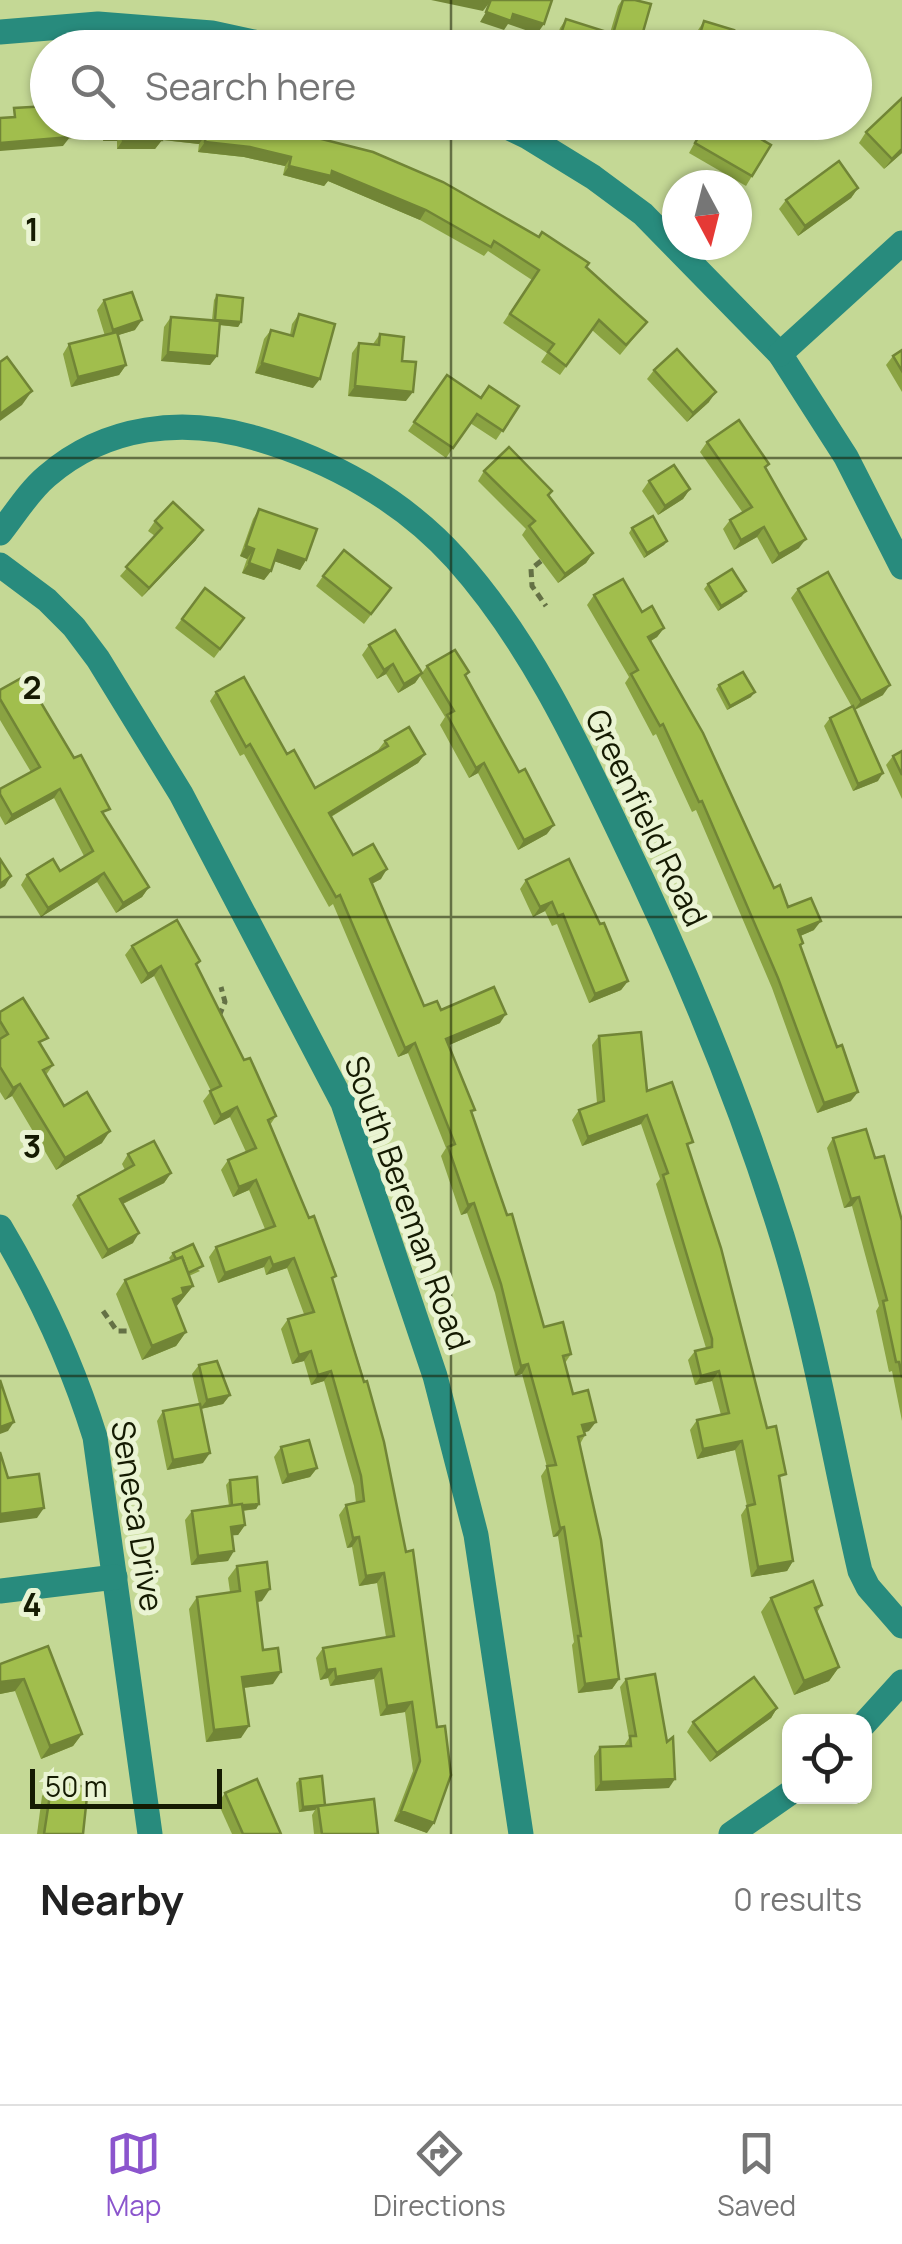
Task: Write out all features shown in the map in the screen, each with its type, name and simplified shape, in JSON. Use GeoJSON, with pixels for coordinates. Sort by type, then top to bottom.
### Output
{"type":"FeatureCollection","features":[{"type":"Feature","properties":{"kind":"street"},"geometry":{"type":"LineString","coordinates":[[0,32],[98,24],[174,30]]}},
{"type":"Feature","properties":{"kind":"street"},"geometry":{"type":"LineString","coordinates":[[534,140],[643,214],[780,354],[846,457],[902,566]]}},
{"type":"Feature","properties":{"kind":"street"},"geometry":{"type":"LineString","coordinates":[[780,354],[902,242]]}},
{"type":"Feature","properties":{"kind":"street","name":"Greenfield Road"},"geometry":{"type":"LineString","coordinates":[[0,533],[44,477],[92,447],[152,427],[198,427],[262,440],[342,472],[417,522],[472,578],[573,733],[649,893],[714,1045],[783,1239],[826,1401],[860,1571],[868,1588],[902,1626]]}},
{"type":"Feature","properties":{"kind":"street","name":"South Bereman Road"},"geometry":{"type":"LineString","coordinates":[[0,565],[47,600],[98,659],[190,810],[344,1103],[436,1376],[476,1535],[521,1834]]}},
{"type":"Feature","properties":{"kind":"street","name":"Seneca Drive"},"geometry":{"type":"LineString","coordinates":[[0,1227],[32,1282],[78,1383],[95,1438],[150,1834]]}},
{"type":"Feature","properties":{"kind":"street"},"geometry":{"type":"LineString","coordinates":[[0,1591],[116,1578]]}},
{"type":"Feature","properties":{"kind":"street"},"geometry":{"type":"LineString","coordinates":[[872,1715],[902,1682]]}},
{"type":"Feature","properties":{"kind":"street"},"geometry":{"type":"LineString","coordinates":[[731,1834],[782,1799]]}},
{"type":"Feature","properties":{"kind":"path"},"geometry":{"type":"LineString","coordinates":[[541,561],[531,569],[530,578],[546,606]]}},
{"type":"Feature","properties":{"kind":"path"},"geometry":{"type":"LineString","coordinates":[[212,1020],[224,1010],[221,987]]}},
{"type":"Feature","properties":{"kind":"path"},"geometry":{"type":"LineString","coordinates":[[103,1311],[116,1331],[130,1331]]}},
{"type":"Feature","properties":{"kind":"building"},"geometry":{"type":"Polygon","coordinates":[[[483,0],[552,0],[544,24],[513,14],[511,21],[486,12],[490,2],[483,0]]]}},
{"type":"Feature","properties":{"kind":"building"},"geometry":{"type":"Polygon","coordinates":[[[623,0],[651,4],[644,30],[614,30],[623,0]]]}},
{"type":"Feature","properties":{"kind":"building"},"geometry":{"type":"Polygon","coordinates":[[[566,19],[600,30],[562,30],[566,19]]]}},
{"type":"Feature","properties":{"kind":"building"},"geometry":{"type":"Polygon","coordinates":[[[704,21],[734,30],[701,30],[704,21]]]}},
{"type":"Feature","properties":{"kind":"building"},"geometry":{"type":"Polygon","coordinates":[[[902,98],[902,149],[892,159],[872,138],[872,126],[902,98]]]}},
{"type":"Feature","properties":{"kind":"building"},"geometry":{"type":"Polygon","coordinates":[[[30,107],[30,140],[35,140],[0,143],[0,118],[15,117],[14,108],[30,107]]]}},
{"type":"Feature","properties":{"kind":"building"},"geometry":{"type":"Polygon","coordinates":[[[325,140],[373,152],[443,182],[539,237],[542,232],[589,263],[586,267],[647,322],[626,345],[599,320],[566,366],[548,352],[554,344],[510,314],[539,270],[494,241],[491,247],[426,210],[332,171],[331,176],[289,166],[291,157],[250,147],[205,142],[325,140]]]}},
{"type":"Feature","properties":{"kind":"building"},"geometry":{"type":"Polygon","coordinates":[[[697,140],[763,140],[771,145],[752,176],[752,170],[742,170],[695,143],[697,140]]]}},
{"type":"Feature","properties":{"kind":"building"},"geometry":{"type":"Polygon","coordinates":[[[839,161],[858,188],[805,226],[786,200],[839,161]]]}},
{"type":"Feature","properties":{"kind":"building"},"geometry":{"type":"Polygon","coordinates":[[[132,292],[142,320],[113,330],[104,300],[132,292]]]}},
{"type":"Feature","properties":{"kind":"building"},"geometry":{"type":"Polygon","coordinates":[[[217,295],[243,298],[241,322],[215,320],[217,295]]]}},
{"type":"Feature","properties":{"kind":"building"},"geometry":{"type":"Polygon","coordinates":[[[299,314],[335,324],[320,379],[262,363],[271,330],[293,336],[299,314]]]}},
{"type":"Feature","properties":{"kind":"building"},"geometry":{"type":"Polygon","coordinates":[[[171,317],[220,321],[217,356],[168,352],[171,317]]]}},
{"type":"Feature","properties":{"kind":"building"},"geometry":{"type":"Polygon","coordinates":[[[117,332],[126,365],[78,377],[69,344],[117,332]]]}},
{"type":"Feature","properties":{"kind":"building"},"geometry":{"type":"Polygon","coordinates":[[[380,334],[404,337],[402,361],[416,362],[413,392],[355,386],[359,343],[379,345],[380,334]]]}},
{"type":"Feature","properties":{"kind":"building"},"geometry":{"type":"Polygon","coordinates":[[[677,349],[716,392],[693,413],[654,370],[677,349]]]}},
{"type":"Feature","properties":{"kind":"building"},"geometry":{"type":"Polygon","coordinates":[[[902,350],[902,371],[893,356],[902,350]]]}},
{"type":"Feature","properties":{"kind":"building"},"geometry":{"type":"Polygon","coordinates":[[[7,357],[32,391],[0,414],[0,362],[7,357]]]}},
{"type":"Feature","properties":{"kind":"building"},"geometry":{"type":"Polygon","coordinates":[[[447,375],[481,398],[489,386],[519,406],[503,431],[477,414],[453,448],[414,422],[447,375]]]}},
{"type":"Feature","properties":{"kind":"building"},"geometry":{"type":"Polygon","coordinates":[[[739,420],[769,464],[765,467],[806,539],[779,554],[764,527],[741,540],[730,520],[752,507],[707,442],[739,420]]]}},
{"type":"Feature","properties":{"kind":"building"},"geometry":{"type":"Polygon","coordinates":[[[509,447],[552,491],[548,495],[593,553],[565,574],[529,526],[535,521],[484,471],[509,447]]]}},
{"type":"Feature","properties":{"kind":"building"},"geometry":{"type":"Polygon","coordinates":[[[674,465],[690,489],[665,506],[649,481],[674,465]]]}},
{"type":"Feature","properties":{"kind":"building"},"geometry":{"type":"Polygon","coordinates":[[[173,502],[203,530],[149,588],[126,567],[162,528],[155,521],[173,502]]]}},
{"type":"Feature","properties":{"kind":"building"},"geometry":{"type":"Polygon","coordinates":[[[259,509],[317,529],[306,560],[278,550],[271,571],[249,563],[254,549],[246,546],[259,509]]]}},
{"type":"Feature","properties":{"kind":"building"},"geometry":{"type":"Polygon","coordinates":[[[653,516],[667,541],[647,553],[632,528],[653,516]]]}},
{"type":"Feature","properties":{"kind":"building"},"geometry":{"type":"Polygon","coordinates":[[[344,550],[391,588],[371,614],[323,576],[344,550]]]}},
{"type":"Feature","properties":{"kind":"building"},"geometry":{"type":"Polygon","coordinates":[[[732,569],[746,591],[721,606],[708,584],[732,569]]]}},
{"type":"Feature","properties":{"kind":"building"},"geometry":{"type":"Polygon","coordinates":[[[828,572],[890,685],[861,701],[798,589],[828,572]]]}},
{"type":"Feature","properties":{"kind":"building"},"geometry":{"type":"Polygon","coordinates":[[[623,579],[642,612],[652,606],[664,628],[648,637],[703,733],[774,888],[780,885],[788,907],[811,898],[821,921],[798,930],[803,943],[800,945],[837,1047],[842,1045],[858,1092],[824,1103],[778,978],[702,801],[699,802],[663,724],[660,726],[631,674],[638,670],[594,595],[623,579]]]}},
{"type":"Feature","properties":{"kind":"building"},"geometry":{"type":"Polygon","coordinates":[[[205,588],[244,618],[220,649],[182,619],[205,588]]]}},
{"type":"Feature","properties":{"kind":"building"},"geometry":{"type":"Polygon","coordinates":[[[395,630],[422,673],[404,684],[393,664],[384,670],[369,645],[395,630]]]}},
{"type":"Feature","properties":{"kind":"building"},"geometry":{"type":"Polygon","coordinates":[[[455,650],[519,772],[525,769],[554,825],[524,840],[484,763],[476,768],[447,715],[454,711],[427,666],[455,650]]]}},
{"type":"Feature","properties":{"kind":"building"},"geometry":{"type":"Polygon","coordinates":[[[743,672],[755,692],[730,706],[719,685],[743,672]]]}},
{"type":"Feature","properties":{"kind":"building"},"geometry":{"type":"Polygon","coordinates":[[[25,676],[74,758],[81,755],[110,809],[102,812],[149,887],[123,903],[104,873],[48,908],[27,875],[53,859],[60,871],[93,851],[60,789],[12,815],[0,794],[0,789],[40,767],[0,699],[0,690],[25,676]]]}},
{"type":"Feature","properties":{"kind":"building"},"geometry":{"type":"Polygon","coordinates":[[[244,677],[287,754],[294,750],[315,788],[388,746],[385,741],[409,727],[425,754],[329,813],[353,855],[373,844],[387,869],[370,879],[424,1006],[437,1001],[441,1010],[494,987],[506,1014],[446,1039],[475,1110],[471,1111],[507,1215],[512,1214],[544,1327],[563,1322],[571,1354],[563,1356],[573,1394],[588,1390],[596,1422],[582,1425],[585,1435],[578,1437],[601,1540],[619,1679],[585,1684],[564,1527],[560,1528],[547,1466],[556,1465],[528,1364],[521,1366],[501,1284],[474,1203],[468,1205],[448,1147],[455,1144],[415,1043],[405,1048],[340,895],[336,897],[250,744],[246,747],[216,692],[244,677]]]}},
{"type":"Feature","properties":{"kind":"building"},"geometry":{"type":"Polygon","coordinates":[[[853,706],[883,773],[858,784],[830,718],[853,706]]]}},
{"type":"Feature","properties":{"kind":"building"},"geometry":{"type":"Polygon","coordinates":[[[902,751],[902,775],[893,756],[902,751]]]}},
{"type":"Feature","properties":{"kind":"building"},"geometry":{"type":"Polygon","coordinates":[[[0,859],[11,876],[0,884],[0,859]]]}},
{"type":"Feature","properties":{"kind":"building"},"geometry":{"type":"Polygon","coordinates":[[[569,859],[600,924],[604,923],[628,981],[595,994],[563,914],[558,916],[552,902],[540,907],[526,880],[569,859]]]}},
{"type":"Feature","properties":{"kind":"building"},"geometry":{"type":"Polygon","coordinates":[[[177,920],[200,961],[196,964],[244,1060],[250,1058],[276,1116],[268,1120],[309,1218],[314,1216],[336,1276],[332,1278],[364,1382],[367,1381],[384,1442],[406,1552],[413,1550],[437,1727],[445,1726],[451,1775],[434,1823],[401,1811],[420,1761],[412,1702],[387,1706],[381,1669],[336,1677],[335,1669],[327,1670],[323,1648],[394,1636],[384,1573],[366,1576],[359,1537],[353,1538],[346,1505],[364,1501],[361,1476],[331,1371],[318,1375],[311,1351],[299,1355],[288,1319],[314,1312],[294,1258],[273,1265],[270,1257],[225,1273],[216,1247],[275,1226],[256,1180],[239,1187],[228,1160],[256,1148],[237,1107],[221,1115],[210,1091],[221,1086],[161,966],[148,974],[132,946],[177,920]]]}},
{"type":"Feature","properties":{"kind":"building"},"geometry":{"type":"Polygon","coordinates":[[[23,998],[48,1038],[39,1042],[53,1065],[43,1070],[64,1106],[87,1092],[110,1131],[65,1158],[20,1084],[13,1088],[0,1067],[0,1039],[8,1034],[0,1021],[0,1012],[23,998]]]}},
{"type":"Feature","properties":{"kind":"building"},"geometry":{"type":"Polygon","coordinates":[[[641,1032],[647,1091],[672,1082],[693,1142],[687,1144],[721,1248],[767,1428],[776,1426],[786,1474],[779,1476],[793,1561],[758,1567],[747,1506],[755,1504],[742,1441],[703,1449],[697,1420],[729,1413],[719,1371],[701,1376],[695,1351],[712,1347],[712,1339],[663,1175],[668,1173],[647,1115],[588,1137],[579,1110],[604,1101],[599,1036],[641,1032]]]}},
{"type":"Feature","properties":{"kind":"building"},"geometry":{"type":"Polygon","coordinates":[[[866,1129],[875,1158],[884,1156],[902,1221],[902,1378],[883,1301],[887,1300],[859,1197],[851,1199],[833,1138],[866,1129]]]}},
{"type":"Feature","properties":{"kind":"building"},"geometry":{"type":"Polygon","coordinates":[[[154,1141],[171,1173],[120,1199],[139,1233],[108,1250],[78,1196],[134,1165],[128,1154],[154,1141]]]}},
{"type":"Feature","properties":{"kind":"building"},"geometry":{"type":"Polygon","coordinates":[[[193,1244],[203,1266],[188,1273],[182,1257],[176,1259],[173,1253],[193,1244]]]}},
{"type":"Feature","properties":{"kind":"building"},"geometry":{"type":"Polygon","coordinates":[[[182,1257],[193,1286],[182,1288],[184,1294],[173,1299],[186,1332],[152,1346],[125,1280],[182,1257]]]}},
{"type":"Feature","properties":{"kind":"building"},"geometry":{"type":"Polygon","coordinates":[[[217,1361],[230,1395],[207,1400],[199,1365],[217,1361]]]}},
{"type":"Feature","properties":{"kind":"building"},"geometry":{"type":"Polygon","coordinates":[[[0,1380],[14,1422],[0,1427],[0,1380]]]}},
{"type":"Feature","properties":{"kind":"building"},"geometry":{"type":"Polygon","coordinates":[[[200,1404],[210,1453],[173,1460],[163,1411],[200,1404]]]}},
{"type":"Feature","properties":{"kind":"building"},"geometry":{"type":"Polygon","coordinates":[[[309,1440],[317,1468],[288,1475],[281,1447],[309,1440]]]}},
{"type":"Feature","properties":{"kind":"building"},"geometry":{"type":"Polygon","coordinates":[[[0,1452],[8,1478],[39,1474],[44,1508],[0,1514],[0,1452]]]}},
{"type":"Feature","properties":{"kind":"building"},"geometry":{"type":"Polygon","coordinates":[[[257,1477],[259,1504],[232,1506],[230,1480],[257,1477]]]}},
{"type":"Feature","properties":{"kind":"building"},"geometry":{"type":"Polygon","coordinates":[[[242,1504],[245,1525],[231,1527],[234,1551],[198,1556],[192,1511],[242,1504]]]}},
{"type":"Feature","properties":{"kind":"building"},"geometry":{"type":"Polygon","coordinates":[[[267,1562],[270,1589],[256,1592],[263,1650],[278,1648],[281,1672],[242,1677],[249,1726],[214,1730],[197,1597],[240,1591],[237,1566],[267,1562]]]}},
{"type":"Feature","properties":{"kind":"building"},"geometry":{"type":"Polygon","coordinates":[[[813,1581],[822,1605],[815,1608],[839,1667],[804,1681],[771,1598],[813,1581]]]}},
{"type":"Feature","properties":{"kind":"building"},"geometry":{"type":"Polygon","coordinates":[[[48,1646],[82,1734],[50,1746],[24,1679],[0,1682],[0,1664],[48,1646]]]}},
{"type":"Feature","properties":{"kind":"building"},"geometry":{"type":"Polygon","coordinates":[[[655,1674],[667,1742],[673,1737],[675,1779],[601,1782],[600,1747],[631,1746],[630,1736],[636,1736],[626,1679],[655,1674]]]}},
{"type":"Feature","properties":{"kind":"building"},"geometry":{"type":"Polygon","coordinates":[[[754,1677],[777,1708],[717,1753],[693,1722],[754,1677]]]}},
{"type":"Feature","properties":{"kind":"building"},"geometry":{"type":"Polygon","coordinates":[[[322,1776],[325,1805],[303,1807],[300,1779],[322,1776]]]}},
{"type":"Feature","properties":{"kind":"building"},"geometry":{"type":"Polygon","coordinates":[[[257,1779],[281,1834],[243,1834],[225,1793],[257,1779]]]}},
{"type":"Feature","properties":{"kind":"building"},"geometry":{"type":"Polygon","coordinates":[[[52,1782],[88,1787],[83,1834],[44,1834],[52,1782]]]}},
{"type":"Feature","properties":{"kind":"building"},"geometry":{"type":"Polygon","coordinates":[[[374,1799],[378,1834],[322,1834],[318,1806],[374,1799]]]}}]}
